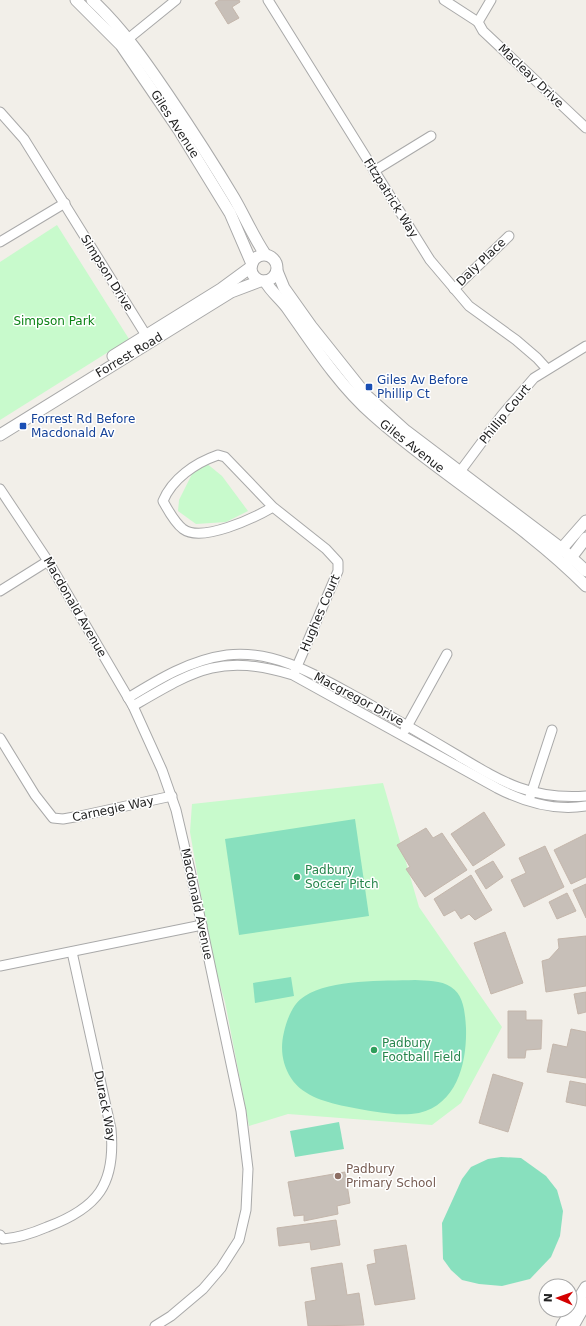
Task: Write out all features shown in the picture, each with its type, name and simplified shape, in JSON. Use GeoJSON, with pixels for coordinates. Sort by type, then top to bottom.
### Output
{"type":"FeatureCollection","features":[{"type":"Feature","properties":{"kind":"street","name":"Giles Avenue"},"geometry":{"type":"LineString","coordinates":[[76,0],[125,42],[216,188],[239,230],[251,265]]}},
{"type":"Feature","properties":{"kind":"street","name":"Giles Avenue"},"geometry":{"type":"LineString","coordinates":[[92,0],[125,42],[209,157],[238,206],[252,235],[265,254]]}},
{"type":"Feature","properties":{"kind":"street"},"geometry":{"type":"LineString","coordinates":[[125,42],[176,0]]}},
{"type":"Feature","properties":{"kind":"street","name":"Fitzpatrick Way"},"geometry":{"type":"LineString","coordinates":[[268,0],[430,260],[469,306],[516,340],[537,358],[547,369]]}},
{"type":"Feature","properties":{"kind":"street","name":"Macleay Drive"},"geometry":{"type":"LineString","coordinates":[[444,0],[478,22],[483,31],[586,128]]}},
{"type":"Feature","properties":{"kind":"street"},"geometry":{"type":"LineString","coordinates":[[478,22],[491,0]]}},
{"type":"Feature","properties":{"kind":"street","name":"Simpson Drive"},"geometry":{"type":"LineString","coordinates":[[0,112],[24,139],[148,339]]}},
{"type":"Feature","properties":{"kind":"street"},"geometry":{"type":"LineString","coordinates":[[374,171],[431,136]]}},
{"type":"Feature","properties":{"kind":"street"},"geometry":{"type":"LineString","coordinates":[[0,242],[65,203]]}},
{"type":"Feature","properties":{"kind":"street","name":"Daly Place"},"geometry":{"type":"LineString","coordinates":[[454,289],[509,236]]}},
{"type":"Feature","properties":{"kind":"street"},"geometry":{"type":"LineString","coordinates":[[265,254],[276,260],[278,271],[273,278],[262,281],[253,274],[251,265],[258,256],[265,254]]}},
{"type":"Feature","properties":{"kind":"street","name":"Forrest Road"},"geometry":{"type":"LineString","coordinates":[[0,435],[148,339],[221,289],[251,265]]}},
{"type":"Feature","properties":{"kind":"street","name":"Giles Avenue"},"geometry":{"type":"LineString","coordinates":[[278,271],[284,288],[324,345],[353,380],[406,431],[458,475],[569,561],[586,571]]}},
{"type":"Feature","properties":{"kind":"street","name":"Giles Avenue"},"geometry":{"type":"LineString","coordinates":[[262,281],[287,308],[322,359],[373,415],[402,439],[458,475]]}},
{"type":"Feature","properties":{"kind":"street","name":"Forrest Road"},"geometry":{"type":"LineString","coordinates":[[0,426],[231,292],[262,281]]}},
{"type":"Feature","properties":{"kind":"street","name":"Phillip Court"},"geometry":{"type":"LineString","coordinates":[[458,475],[520,393],[534,378],[586,346]]}},
{"type":"Feature","properties":{"kind":"street","name":"Hughes Court"},"geometry":{"type":"LineString","coordinates":[[273,507],[251,519],[212,531],[194,534],[182,529],[163,501],[167,491],[183,474],[218,455],[225,458],[273,507],[326,549],[338,562],[338,571],[295,671]]}},
{"type":"Feature","properties":{"kind":"street","name":"Macdonald Avenue"},"geometry":{"type":"LineString","coordinates":[[0,490],[48,560],[128,698],[159,763],[172,796],[202,924],[245,1133],[248,1169],[246,1210],[239,1240],[221,1268],[203,1289],[188,1303],[155,1326]]}},
{"type":"Feature","properties":{"kind":"street"},"geometry":{"type":"LineString","coordinates":[[559,553],[586,521]]}},
{"type":"Feature","properties":{"kind":"street"},"geometry":{"type":"LineString","coordinates":[[569,561],[586,538]]}},
{"type":"Feature","properties":{"kind":"street"},"geometry":{"type":"LineString","coordinates":[[0,591],[48,560]]}},
{"type":"Feature","properties":{"kind":"street","name":"Giles Avenue"},"geometry":{"type":"LineString","coordinates":[[569,561],[586,586]]}},
{"type":"Feature","properties":{"kind":"street","name":"Macgregor Drive"},"geometry":{"type":"LineString","coordinates":[[128,698],[175,670],[202,660],[238,654],[261,657],[295,671],[408,725],[502,782],[532,792],[556,797],[586,796]]}},
{"type":"Feature","properties":{"kind":"street"},"geometry":{"type":"LineString","coordinates":[[402,735],[448,654]]}},
{"type":"Feature","properties":{"kind":"street","name":"Macgregor Drive"},"geometry":{"type":"LineString","coordinates":[[132,706],[182,678],[217,666],[228,664],[295,671],[402,735],[497,788],[529,802],[567,807],[586,806]]}},
{"type":"Feature","properties":{"kind":"street"},"geometry":{"type":"LineString","coordinates":[[529,802],[552,730]]}},
{"type":"Feature","properties":{"kind":"street","name":"Carnegie Way"},"geometry":{"type":"LineString","coordinates":[[0,738],[35,795],[53,818],[63,819],[80,816],[172,796]]}},
{"type":"Feature","properties":{"kind":"street"},"geometry":{"type":"LineString","coordinates":[[0,966],[202,924]]}},
{"type":"Feature","properties":{"kind":"street","name":"Durack Way"},"geometry":{"type":"LineString","coordinates":[[0,1235],[3,1239],[19,1236],[63,1221],[85,1209],[96,1198],[110,1167],[113,1148],[111,1129],[72,952]]}},
{"type":"Feature","properties":{"kind":"street"},"geometry":{"type":"LineString","coordinates":[[562,1326],[586,1286]]}},
{"type":"Feature","properties":{"kind":"street"},"geometry":{"type":"LineString","coordinates":[[573,1326],[586,1303]]}},
{"type":"Feature","properties":{"kind":"green space","name":"Simpson Park"},"geometry":{"type":"Polygon","coordinates":[[[57,225],[129,339],[0,420],[0,262],[57,225]]]}},
{"type":"Feature","properties":{"kind":"green space"},"geometry":{"type":"Polygon","coordinates":[[[200,458],[222,476],[248,511],[226,522],[196,524],[178,511],[179,500],[200,458]]]}},
{"type":"Feature","properties":{"kind":"green space"},"geometry":{"type":"Polygon","coordinates":[[[383,783],[419,907],[502,1027],[461,1103],[432,1125],[288,1114],[249,1126],[225,1002],[212,958],[190,832],[192,804],[383,783]]]}},
{"type":"Feature","properties":{"kind":"green space","name":"Padbury Soccer Pitch"},"geometry":{"type":"Polygon","coordinates":[[[355,819],[369,916],[239,935],[225,839],[355,819]]]}},
{"type":"Feature","properties":{"kind":"green space"},"geometry":{"type":"Polygon","coordinates":[[[291,977],[294,996],[255,1003],[253,983],[291,977]]]}},
{"type":"Feature","properties":{"kind":"green space","name":"Padbury Football Field"},"geometry":{"type":"Polygon","coordinates":[[[415,980],[433,981],[443,983],[451,987],[459,995],[463,1005],[466,1022],[465,1054],[458,1080],[443,1101],[432,1108],[419,1113],[384,1113],[325,1101],[309,1094],[296,1085],[288,1073],[284,1062],[282,1044],[289,1017],[294,1007],[301,999],[316,990],[329,986],[358,982],[415,980]]]}},
{"type":"Feature","properties":{"kind":"green space"},"geometry":{"type":"Polygon","coordinates":[[[339,1122],[344,1149],[295,1157],[290,1131],[339,1122]]]}},
{"type":"Feature","properties":{"kind":"green space"},"geometry":{"type":"Polygon","coordinates":[[[501,1157],[521,1158],[546,1176],[557,1190],[563,1211],[560,1236],[551,1257],[530,1279],[502,1286],[479,1284],[462,1280],[451,1270],[443,1259],[442,1223],[462,1179],[471,1167],[488,1159],[501,1157]]]}},
{"type":"Feature","properties":{"kind":"building"},"geometry":{"type":"Polygon","coordinates":[[[219,0],[239,0],[240,2],[232,7],[239,18],[228,24],[215,3],[219,0]]]}},
{"type":"Feature","properties":{"kind":"building"},"geometry":{"type":"Polygon","coordinates":[[[484,812],[505,845],[473,866],[451,834],[484,812]]]}},
{"type":"Feature","properties":{"kind":"building"},"geometry":{"type":"Polygon","coordinates":[[[426,828],[433,838],[442,833],[467,870],[425,897],[406,869],[410,867],[397,845],[426,828]]]}},
{"type":"Feature","properties":{"kind":"building"},"geometry":{"type":"Polygon","coordinates":[[[586,834],[586,877],[571,884],[554,850],[586,834]]]}},
{"type":"Feature","properties":{"kind":"building"},"geometry":{"type":"Polygon","coordinates":[[[545,846],[564,887],[524,907],[511,880],[526,873],[519,858],[545,846]]]}},
{"type":"Feature","properties":{"kind":"building"},"geometry":{"type":"Polygon","coordinates":[[[493,861],[503,877],[486,889],[475,871],[493,861]]]}},
{"type":"Feature","properties":{"kind":"building"},"geometry":{"type":"Polygon","coordinates":[[[471,875],[492,910],[475,920],[469,914],[461,919],[455,910],[444,916],[434,899],[471,875]]]}},
{"type":"Feature","properties":{"kind":"building"},"geometry":{"type":"Polygon","coordinates":[[[586,884],[586,918],[573,890],[586,884]]]}},
{"type":"Feature","properties":{"kind":"building"},"geometry":{"type":"Polygon","coordinates":[[[567,893],[576,911],[557,919],[549,902],[567,893]]]}},
{"type":"Feature","properties":{"kind":"building"},"geometry":{"type":"Polygon","coordinates":[[[505,932],[523,983],[491,994],[474,943],[505,932]]]}},
{"type":"Feature","properties":{"kind":"building"},"geometry":{"type":"Polygon","coordinates":[[[586,936],[586,986],[546,992],[542,961],[549,959],[559,948],[558,939],[586,936]]]}},
{"type":"Feature","properties":{"kind":"building"},"geometry":{"type":"Polygon","coordinates":[[[586,992],[586,1012],[578,1014],[574,994],[586,992]]]}},
{"type":"Feature","properties":{"kind":"building"},"geometry":{"type":"Polygon","coordinates":[[[508,1011],[526,1011],[526,1020],[542,1020],[541,1049],[526,1050],[525,1058],[508,1058],[508,1011]]]}},
{"type":"Feature","properties":{"kind":"building"},"geometry":{"type":"Polygon","coordinates":[[[571,1029],[586,1032],[586,1078],[547,1072],[553,1044],[567,1047],[571,1029]]]}},
{"type":"Feature","properties":{"kind":"building"},"geometry":{"type":"Polygon","coordinates":[[[493,1074],[523,1083],[508,1132],[479,1123],[493,1074]]]}},
{"type":"Feature","properties":{"kind":"building"},"geometry":{"type":"Polygon","coordinates":[[[570,1081],[586,1084],[586,1106],[566,1102],[570,1081]]]}},
{"type":"Feature","properties":{"kind":"building"},"geometry":{"type":"Polygon","coordinates":[[[345,1172],[350,1203],[337,1206],[338,1214],[304,1221],[304,1215],[294,1216],[288,1182],[345,1172]]]}},
{"type":"Feature","properties":{"kind":"building"},"geometry":{"type":"Polygon","coordinates":[[[336,1220],[340,1245],[311,1250],[310,1242],[279,1246],[277,1228],[336,1220]]]}},
{"type":"Feature","properties":{"kind":"building"},"geometry":{"type":"Polygon","coordinates":[[[406,1245],[415,1299],[375,1305],[367,1265],[376,1263],[374,1250],[406,1245]]]}},
{"type":"Feature","properties":{"kind":"building"},"geometry":{"type":"Polygon","coordinates":[[[342,1263],[347,1295],[359,1293],[364,1325],[308,1326],[305,1302],[316,1300],[311,1268],[342,1263]]]}},
{"type":"Feature","properties":{"kind":"place","name":"Giles Av Before Phillip Ct"},"geometry":{"type":"Point","coordinates":[369,387]}},
{"type":"Feature","properties":{"kind":"place","name":"Forrest Rd Before Macdonald Av"},"geometry":{"type":"Point","coordinates":[23,426]}},
{"type":"Feature","properties":{"kind":"place","name":"Padbury Soccer Pitch"},"geometry":{"type":"Point","coordinates":[297,877]}},
{"type":"Feature","properties":{"kind":"place","name":"Padbury Football Field"},"geometry":{"type":"Point","coordinates":[374,1050]}},
{"type":"Feature","properties":{"kind":"place","name":"Padbury Primary School"},"geometry":{"type":"Point","coordinates":[338,1176]}}]}
